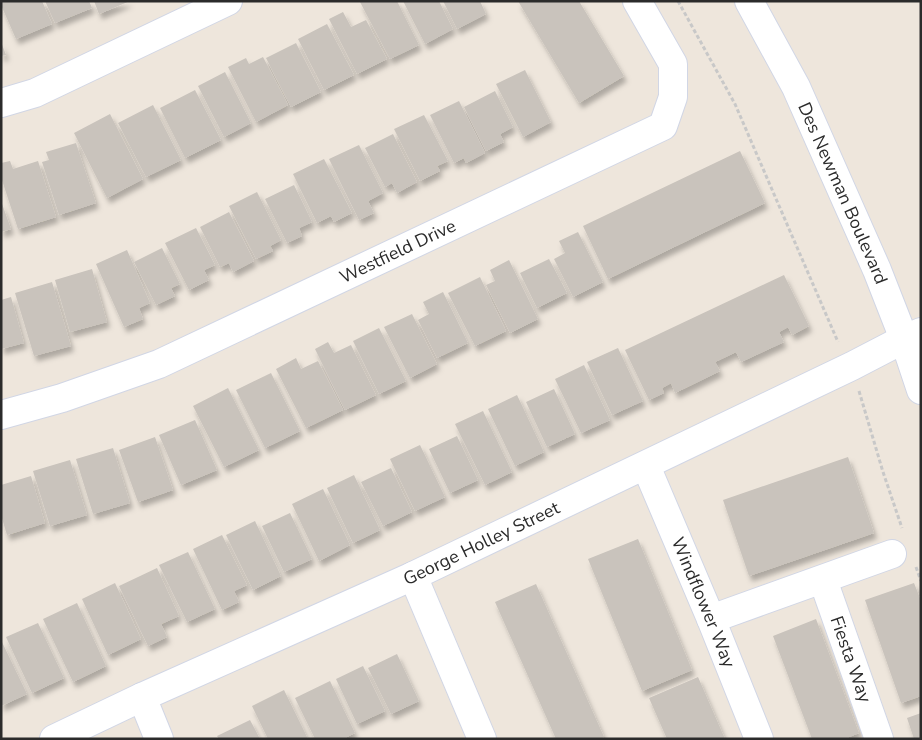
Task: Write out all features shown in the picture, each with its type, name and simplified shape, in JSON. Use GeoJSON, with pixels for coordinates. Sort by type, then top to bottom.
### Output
{"type":"FeatureCollection","features":[{"type":"Feature","properties":{"kind":"street"},"geometry":{"type":"LineString","coordinates":[[1,103],[35,92],[228,1]]}},
{"type":"Feature","properties":{"kind":"street","name":"Westfield Drive"},"geometry":{"type":"LineString","coordinates":[[1,415],[62,398],[159,364],[663,126],[672,97],[673,64],[637,1]]}},
{"type":"Feature","properties":{"kind":"street","name":"Des Newman Boulevard"},"geometry":{"type":"LineString","coordinates":[[749,1],[796,87],[877,270],[912,336],[921,390]]}},
{"type":"Feature","properties":{"kind":"street","name":"George Holley Street"},"geometry":{"type":"LineString","coordinates":[[54,739],[142,697],[413,576],[646,466],[912,336]]}},
{"type":"Feature","properties":{"kind":"street","name":"Windflower Way"},"geometry":{"type":"LineString","coordinates":[[646,466],[712,619],[759,739]]}},
{"type":"Feature","properties":{"kind":"street"},"geometry":{"type":"LineString","coordinates":[[712,619],[904,552]]}},
{"type":"Feature","properties":{"kind":"street"},"geometry":{"type":"LineString","coordinates":[[413,576],[482,739]]}},
{"type":"Feature","properties":{"kind":"street","name":"Fiesta Way"},"geometry":{"type":"LineString","coordinates":[[823,580],[878,739]]}},
{"type":"Feature","properties":{"kind":"street"},"geometry":{"type":"LineString","coordinates":[[142,697],[159,739]]}},
{"type":"Feature","properties":{"kind":"path"},"geometry":{"type":"LineString","coordinates":[[678,1],[735,104],[835,336]]}},
{"type":"Feature","properties":{"kind":"path"},"geometry":{"type":"LineString","coordinates":[[862,406],[883,472],[904,552],[921,581]]}},
{"type":"Feature","properties":{"kind":"building"},"geometry":{"type":"Polygon","coordinates":[[[1,1],[42,1],[52,24],[16,39],[1,1]]]}},
{"type":"Feature","properties":{"kind":"building"},"geometry":{"type":"Polygon","coordinates":[[[45,1],[89,1],[92,8],[55,23],[45,1]]]}},
{"type":"Feature","properties":{"kind":"building"},"geometry":{"type":"Polygon","coordinates":[[[94,1],[130,1],[99,14],[94,1]]]}},
{"type":"Feature","properties":{"kind":"building"},"geometry":{"type":"Polygon","coordinates":[[[397,1],[419,45],[390,59],[360,2],[397,1]]]}},
{"type":"Feature","properties":{"kind":"building"},"geometry":{"type":"Polygon","coordinates":[[[403,1],[439,1],[453,29],[425,44],[403,1]]]}},
{"type":"Feature","properties":{"kind":"building"},"geometry":{"type":"Polygon","coordinates":[[[443,1],[480,1],[486,14],[457,29],[443,1]]]}},
{"type":"Feature","properties":{"kind":"building"},"geometry":{"type":"Polygon","coordinates":[[[518,1],[579,1],[624,76],[579,103],[518,1]]]}},
{"type":"Feature","properties":{"kind":"building"},"geometry":{"type":"Polygon","coordinates":[[[343,12],[351,27],[366,20],[387,59],[357,74],[329,19],[343,12]]]}},
{"type":"Feature","properties":{"kind":"building"},"geometry":{"type":"Polygon","coordinates":[[[327,24],[354,75],[324,90],[298,39],[327,24]]]}},
{"type":"Feature","properties":{"kind":"building"},"geometry":{"type":"Polygon","coordinates":[[[1,42],[6,55],[1,56],[1,42]]]}},
{"type":"Feature","properties":{"kind":"building"},"geometry":{"type":"Polygon","coordinates":[[[296,43],[321,92],[291,107],[266,58],[296,43]]]}},
{"type":"Feature","properties":{"kind":"building"},"geometry":{"type":"Polygon","coordinates":[[[263,57],[288,105],[256,122],[228,67],[246,58],[249,64],[263,57]]]}},
{"type":"Feature","properties":{"kind":"building"},"geometry":{"type":"Polygon","coordinates":[[[525,70],[551,122],[523,137],[496,84],[525,70]]]}},
{"type":"Feature","properties":{"kind":"building"},"geometry":{"type":"Polygon","coordinates":[[[225,72],[251,123],[224,137],[198,86],[225,72]]]}},
{"type":"Feature","properties":{"kind":"building"},"geometry":{"type":"Polygon","coordinates":[[[195,90],[221,140],[185,158],[160,108],[195,90]]]}},
{"type":"Feature","properties":{"kind":"building"},"geometry":{"type":"Polygon","coordinates":[[[495,91],[513,127],[500,134],[504,142],[486,151],[464,107],[495,91]]]}},
{"type":"Feature","properties":{"kind":"building"},"geometry":{"type":"Polygon","coordinates":[[[459,101],[485,153],[466,163],[464,158],[454,163],[430,115],[459,101]]]}},
{"type":"Feature","properties":{"kind":"building"},"geometry":{"type":"Polygon","coordinates":[[[153,105],[181,160],[146,177],[118,123],[153,105]]]}},
{"type":"Feature","properties":{"kind":"building"},"geometry":{"type":"Polygon","coordinates":[[[110,114],[143,179],[107,198],[74,133],[110,114]]]}},
{"type":"Feature","properties":{"kind":"building"},"geometry":{"type":"Polygon","coordinates":[[[424,115],[448,161],[437,166],[440,171],[420,181],[394,129],[424,115]]]}},
{"type":"Feature","properties":{"kind":"building"},"geometry":{"type":"Polygon","coordinates":[[[393,134],[417,182],[397,193],[392,183],[385,187],[365,148],[393,134]]]}},
{"type":"Feature","properties":{"kind":"building"},"geometry":{"type":"Polygon","coordinates":[[[76,143],[96,203],[59,215],[42,162],[49,160],[46,152],[76,143]]]}},
{"type":"Feature","properties":{"kind":"building"},"geometry":{"type":"Polygon","coordinates":[[[359,145],[383,193],[368,201],[374,213],[359,220],[329,159],[359,145]]]}},
{"type":"Feature","properties":{"kind":"building"},"geometry":{"type":"Polygon","coordinates":[[[740,151],[765,203],[608,279],[583,226],[740,151]]]}},
{"type":"Feature","properties":{"kind":"building"},"geometry":{"type":"Polygon","coordinates":[[[324,159],[352,213],[334,222],[331,216],[317,223],[293,174],[324,159]]]}},
{"type":"Feature","properties":{"kind":"building"},"geometry":{"type":"Polygon","coordinates":[[[10,161],[13,169],[38,161],[56,217],[18,229],[1,177],[1,163],[10,161]]]}},
{"type":"Feature","properties":{"kind":"building"},"geometry":{"type":"Polygon","coordinates":[[[294,185],[312,222],[299,228],[302,236],[287,243],[265,199],[294,185]]]}},
{"type":"Feature","properties":{"kind":"building"},"geometry":{"type":"Polygon","coordinates":[[[257,192],[281,240],[270,246],[273,251],[256,259],[229,206],[257,192]]]}},
{"type":"Feature","properties":{"kind":"building"},"geometry":{"type":"Polygon","coordinates":[[[1,201],[11,229],[1,232],[1,201]]]}},
{"type":"Feature","properties":{"kind":"building"},"geometry":{"type":"Polygon","coordinates":[[[229,212],[254,261],[233,272],[229,263],[220,267],[200,227],[229,212]]]}},
{"type":"Feature","properties":{"kind":"building"},"geometry":{"type":"Polygon","coordinates":[[[196,228],[215,265],[204,270],[209,280],[189,290],[165,243],[196,228]]]}},
{"type":"Feature","properties":{"kind":"building"},"geometry":{"type":"Polygon","coordinates":[[[578,232],[603,282],[573,297],[554,259],[565,253],[559,241],[578,232]]]}},
{"type":"Feature","properties":{"kind":"building"},"geometry":{"type":"Polygon","coordinates":[[[162,248],[180,284],[171,288],[175,296],[156,305],[134,262],[162,248]]]}},
{"type":"Feature","properties":{"kind":"building"},"geometry":{"type":"Polygon","coordinates":[[[127,250],[150,303],[139,308],[143,319],[124,327],[96,264],[127,250]]]}},
{"type":"Feature","properties":{"kind":"building"},"geometry":{"type":"Polygon","coordinates":[[[549,259],[567,293],[537,308],[520,273],[549,259]]]}},
{"type":"Feature","properties":{"kind":"building"},"geometry":{"type":"Polygon","coordinates":[[[509,260],[538,319],[510,333],[486,285],[495,281],[490,270],[509,260]]]}},
{"type":"Feature","properties":{"kind":"building"},"geometry":{"type":"Polygon","coordinates":[[[92,269],[107,322],[70,332],[55,280],[92,269]]]}},
{"type":"Feature","properties":{"kind":"building"},"geometry":{"type":"Polygon","coordinates":[[[784,275],[809,326],[792,335],[788,327],[779,332],[784,342],[741,362],[736,352],[715,362],[720,371],[675,393],[671,383],[662,388],[664,393],[649,400],[625,350],[784,275]]]}},
{"type":"Feature","properties":{"kind":"building"},"geometry":{"type":"Polygon","coordinates":[[[480,277],[506,331],[475,346],[448,293],[480,277]]]}},
{"type":"Feature","properties":{"kind":"building"},"geometry":{"type":"Polygon","coordinates":[[[52,282],[71,346],[34,356],[15,293],[52,282]]]}},
{"type":"Feature","properties":{"kind":"building"},"geometry":{"type":"Polygon","coordinates":[[[443,292],[468,343],[437,358],[418,320],[429,314],[423,302],[443,292]]]}},
{"type":"Feature","properties":{"kind":"building"},"geometry":{"type":"Polygon","coordinates":[[[11,297],[24,343],[1,349],[1,300],[11,297]]]}},
{"type":"Feature","properties":{"kind":"building"},"geometry":{"type":"Polygon","coordinates":[[[412,314],[437,364],[410,378],[384,327],[412,314]]]}},
{"type":"Feature","properties":{"kind":"building"},"geometry":{"type":"Polygon","coordinates":[[[379,328],[406,381],[379,394],[353,341],[379,328]]]}},
{"type":"Feature","properties":{"kind":"building"},"geometry":{"type":"Polygon","coordinates":[[[328,342],[334,353],[351,345],[376,395],[345,410],[315,349],[328,342]]]}},
{"type":"Feature","properties":{"kind":"building"},"geometry":{"type":"Polygon","coordinates":[[[618,348],[643,401],[612,415],[587,362],[618,348]]]}},
{"type":"Feature","properties":{"kind":"building"},"geometry":{"type":"Polygon","coordinates":[[[296,358],[301,369],[318,361],[343,410],[306,428],[276,369],[296,358]]]}},
{"type":"Feature","properties":{"kind":"building"},"geometry":{"type":"Polygon","coordinates":[[[584,365],[610,420],[581,433],[555,379],[584,365]]]}},
{"type":"Feature","properties":{"kind":"building"},"geometry":{"type":"Polygon","coordinates":[[[271,373],[300,431],[265,448],[236,390],[271,373]]]}},
{"type":"Feature","properties":{"kind":"building"},"geometry":{"type":"Polygon","coordinates":[[[228,388],[259,450],[224,467],[193,406],[228,388]]]}},
{"type":"Feature","properties":{"kind":"building"},"geometry":{"type":"Polygon","coordinates":[[[554,389],[575,434],[547,447],[526,402],[554,389]]]}},
{"type":"Feature","properties":{"kind":"building"},"geometry":{"type":"Polygon","coordinates":[[[517,395],[544,452],[515,466],[488,409],[517,395]]]}},
{"type":"Feature","properties":{"kind":"building"},"geometry":{"type":"Polygon","coordinates":[[[483,411],[512,472],[485,485],[455,424],[483,411]]]}},
{"type":"Feature","properties":{"kind":"building"},"geometry":{"type":"Polygon","coordinates":[[[195,420],[217,470],[181,485],[159,435],[195,420]]]}},
{"type":"Feature","properties":{"kind":"building"},"geometry":{"type":"Polygon","coordinates":[[[457,436],[478,480],[450,493],[429,449],[457,436]]]}},
{"type":"Feature","properties":{"kind":"building"},"geometry":{"type":"Polygon","coordinates":[[[155,437],[173,490],[138,502],[119,450],[155,437]]]}},
{"type":"Feature","properties":{"kind":"building"},"geometry":{"type":"Polygon","coordinates":[[[420,445],[445,497],[415,511],[390,459],[420,445]]]}},
{"type":"Feature","properties":{"kind":"building"},"geometry":{"type":"Polygon","coordinates":[[[113,448],[130,503],[93,514],[76,459],[113,448]]]}},
{"type":"Feature","properties":{"kind":"building"},"geometry":{"type":"Polygon","coordinates":[[[848,457],[874,533],[749,576],[723,500],[848,457]]]}},
{"type":"Feature","properties":{"kind":"building"},"geometry":{"type":"Polygon","coordinates":[[[70,460],[87,515],[50,526],[33,471],[70,460]]]}},
{"type":"Feature","properties":{"kind":"building"},"geometry":{"type":"Polygon","coordinates":[[[391,468],[412,512],[383,526],[361,482],[391,468]]]}},
{"type":"Feature","properties":{"kind":"building"},"geometry":{"type":"Polygon","coordinates":[[[354,475],[380,530],[353,543],[327,488],[354,475]]]}},
{"type":"Feature","properties":{"kind":"building"},"geometry":{"type":"Polygon","coordinates":[[[31,476],[45,523],[7,535],[1,515],[1,485],[31,476]]]}},
{"type":"Feature","properties":{"kind":"building"},"geometry":{"type":"Polygon","coordinates":[[[323,489],[350,545],[319,561],[292,504],[323,489]]]}},
{"type":"Feature","properties":{"kind":"building"},"geometry":{"type":"Polygon","coordinates":[[[290,513],[312,559],[284,572],[262,526],[290,513]]]}},
{"type":"Feature","properties":{"kind":"building"},"geometry":{"type":"Polygon","coordinates":[[[255,521],[281,576],[253,590],[226,535],[255,521]]]}},
{"type":"Feature","properties":{"kind":"building"},"geometry":{"type":"Polygon","coordinates":[[[222,535],[247,585],[234,591],[239,602],[222,610],[193,549],[222,535]]]}},
{"type":"Feature","properties":{"kind":"building"},"geometry":{"type":"Polygon","coordinates":[[[638,539],[692,670],[642,691],[588,559],[638,539]]]}},
{"type":"Feature","properties":{"kind":"building"},"geometry":{"type":"Polygon","coordinates":[[[188,552],[215,609],[187,622],[159,565],[188,552]]]}},
{"type":"Feature","properties":{"kind":"building"},"geometry":{"type":"Polygon","coordinates":[[[157,568],[179,616],[161,624],[167,637],[148,646],[119,586],[157,568]]]}},
{"type":"Feature","properties":{"kind":"building"},"geometry":{"type":"Polygon","coordinates":[[[115,583],[141,639],[108,655],[82,599],[115,583]]]}},
{"type":"Feature","properties":{"kind":"building"},"geometry":{"type":"Polygon","coordinates":[[[914,583],[921,601],[921,696],[901,703],[865,600],[914,583]]]}},
{"type":"Feature","properties":{"kind":"building"},"geometry":{"type":"Polygon","coordinates":[[[536,584],[604,737],[600,739],[556,739],[495,602],[536,584]]]}},
{"type":"Feature","properties":{"kind":"building"},"geometry":{"type":"Polygon","coordinates":[[[77,603],[106,666],[73,682],[43,619],[77,603]]]}},
{"type":"Feature","properties":{"kind":"building"},"geometry":{"type":"Polygon","coordinates":[[[816,619],[859,733],[844,739],[812,739],[773,636],[816,619]]]}},
{"type":"Feature","properties":{"kind":"building"},"geometry":{"type":"Polygon","coordinates":[[[38,623],[64,678],[32,693],[6,637],[38,623]]]}},
{"type":"Feature","properties":{"kind":"building"},"geometry":{"type":"Polygon","coordinates":[[[1,640],[27,694],[1,706],[1,640]]]}},
{"type":"Feature","properties":{"kind":"building"},"geometry":{"type":"Polygon","coordinates":[[[397,654],[419,701],[391,714],[368,668],[397,654]]]}},
{"type":"Feature","properties":{"kind":"building"},"geometry":{"type":"Polygon","coordinates":[[[363,666],[385,711],[357,724],[336,679],[363,666]]]}},
{"type":"Feature","properties":{"kind":"building"},"geometry":{"type":"Polygon","coordinates":[[[698,677],[725,739],[667,739],[649,698],[698,677]]]}},
{"type":"Feature","properties":{"kind":"building"},"geometry":{"type":"Polygon","coordinates":[[[330,681],[355,733],[343,739],[315,739],[295,698],[330,681]]]}},
{"type":"Feature","properties":{"kind":"building"},"geometry":{"type":"Polygon","coordinates":[[[284,690],[308,739],[268,739],[252,706],[284,690]]]}},
{"type":"Feature","properties":{"kind":"building"},"geometry":{"type":"Polygon","coordinates":[[[921,713],[921,739],[914,739],[907,718],[921,713]]]}},
{"type":"Feature","properties":{"kind":"building"},"geometry":{"type":"Polygon","coordinates":[[[250,720],[260,739],[219,739],[217,736],[250,720]]]}}]}
